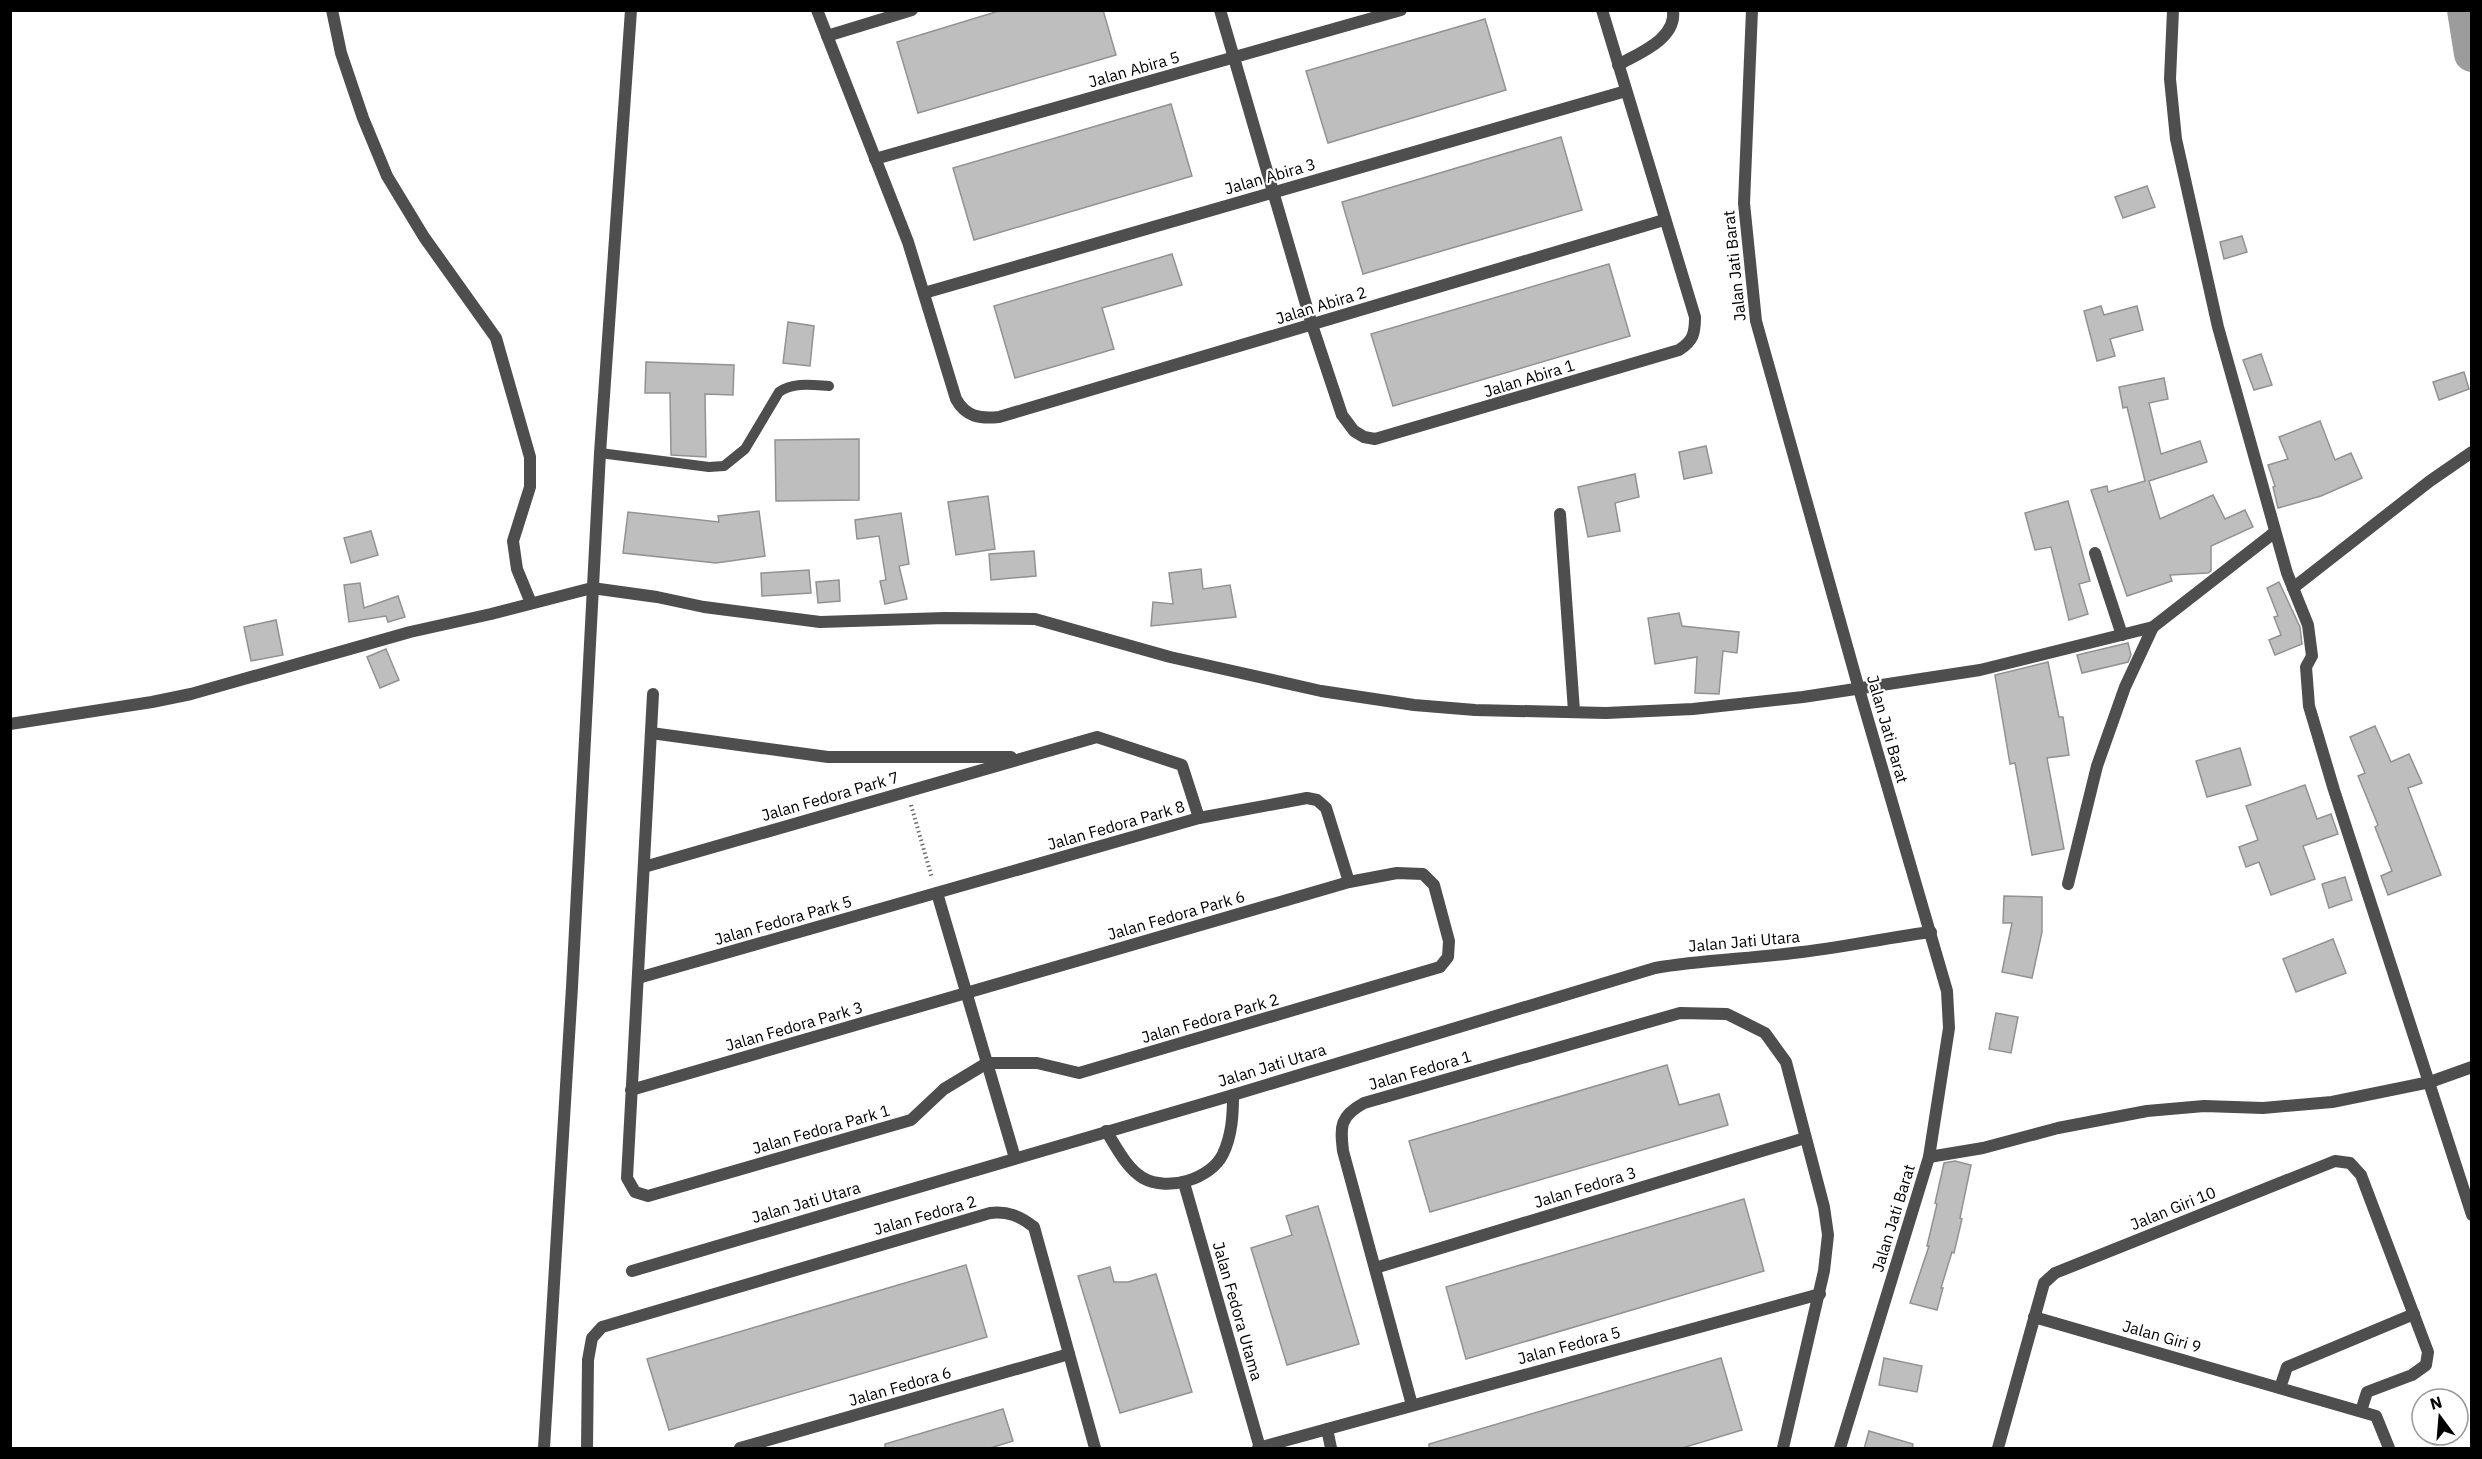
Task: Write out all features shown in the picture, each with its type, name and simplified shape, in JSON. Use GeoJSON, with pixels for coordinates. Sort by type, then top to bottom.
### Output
{"type":"FeatureCollection","features":[{"type":"Feature","properties":{"kind":"street"},"geometry":{"type":"LineString","coordinates":[[332,10],[341,53],[363,118],[387,176],[424,237],[496,338],[530,458],[530,487],[513,541],[517,569],[531,603]]}},
{"type":"Feature","properties":{"kind":"street"},"geometry":{"type":"LineString","coordinates":[[544,1449],[572,987],[600,453],[631,10]]}},
{"type":"Feature","properties":{"kind":"street"},"geometry":{"type":"LineString","coordinates":[[817,10],[908,242],[924,293]]}},
{"type":"Feature","properties":{"kind":"street"},"geometry":{"type":"LineString","coordinates":[[827,36],[912,10]]}},
{"type":"Feature","properties":{"kind":"street"},"geometry":{"type":"LineString","coordinates":[[1220,10],[1312,325]]}},
{"type":"Feature","properties":{"kind":"street","name":"Jalan Abira 5"},"geometry":{"type":"LineString","coordinates":[[875,159],[1401,10]]}},
{"type":"Feature","properties":{"kind":"street"},"geometry":{"type":"LineString","coordinates":[[1602,10],[1664,220]]}},
{"type":"Feature","properties":{"kind":"street"},"geometry":{"type":"LineString","coordinates":[[1618,65],[1664,36],[1674,19],[1672,10]]}},
{"type":"Feature","properties":{"kind":"street","name":"Jalan Jati Barat"},"geometry":{"type":"LineString","coordinates":[[1752,10],[1744,203],[1756,321],[1859,689],[1947,991],[1948,1028],[1929,1157],[1840,1449]]}},
{"type":"Feature","properties":{"kind":"street"},"geometry":{"type":"LineString","coordinates":[[2173,10],[2170,79],[2176,139],[2218,327],[2286,573],[2308,624],[2312,656],[2306,667],[2309,706],[2472,1215]]}},
{"type":"Feature","properties":{"kind":"street","name":"Jalan Abira 3"},"geometry":{"type":"LineString","coordinates":[[924,293],[1626,92]]}},
{"type":"Feature","properties":{"kind":"street","name":"Jalan Abira 2"},"geometry":{"type":"LineString","coordinates":[[924,293],[956,399],[960,407],[972,416],[986,419],[1664,220]]}},
{"type":"Feature","properties":{"kind":"street","name":"Jalan Abira 1"},"geometry":{"type":"LineString","coordinates":[[1312,325],[1342,415],[1354,431],[1364,437],[1375,439],[1679,350],[1691,342],[1695,332],[1695,317],[1664,220]]}},
{"type":"Feature","properties":{"kind":"street"},"geometry":{"type":"LineString","coordinates":[[2293,588],[2430,481],[2472,452]]}},
{"type":"Feature","properties":{"kind":"street"},"geometry":{"type":"LineString","coordinates":[[1560,514],[1574,711]]}},
{"type":"Feature","properties":{"kind":"street"},"geometry":{"type":"LineString","coordinates":[[10,724],[191,694],[410,632],[592,588],[820,622],[945,618],[1035,619],[1170,657],[1332,693],[1414,705],[1475,710],[1606,713],[1693,709],[1859,689],[1980,670],[2153,627],[2275,532]]}},
{"type":"Feature","properties":{"kind":"street"},"geometry":{"type":"LineString","coordinates":[[2095,553],[2122,635]]}},
{"type":"Feature","properties":{"kind":"street"},"geometry":{"type":"LineString","coordinates":[[2068,884],[2097,766],[2125,687],[2153,627]]}},
{"type":"Feature","properties":{"kind":"street"},"geometry":{"type":"LineString","coordinates":[[632,1090],[653,694]]}},
{"type":"Feature","properties":{"kind":"street","name":"Jalan Fedora Park 7"},"geometry":{"type":"LineString","coordinates":[[651,733],[828,757],[1026,758]]}},
{"type":"Feature","properties":{"kind":"street","name":"Jalan Fedora Park 7"},"geometry":{"type":"LineString","coordinates":[[644,867],[1097,737],[1182,765],[1199,818]]}},
{"type":"Feature","properties":{"kind":"street","name":"Jalan Fedora Park 8"},"geometry":{"type":"LineString","coordinates":[[937,893],[1199,818],[1307,798],[1317,800],[1326,808],[1349,882]]}},
{"type":"Feature","properties":{"kind":"street","name":"Jalan Fedora Park 6"},"geometry":{"type":"LineString","coordinates":[[966,993],[1349,882],[1397,873],[1423,874],[1434,885],[1449,941],[1448,957],[1440,967]]}},
{"type":"Feature","properties":{"kind":"street"},"geometry":{"type":"LineString","coordinates":[[937,893],[1015,1158]]}},
{"type":"Feature","properties":{"kind":"street","name":"Jalan Fedora Park 5"},"geometry":{"type":"LineString","coordinates":[[638,978],[937,893]]}},
{"type":"Feature","properties":{"kind":"street","name":"Jalan Jati Utara"},"geometry":{"type":"LineString","coordinates":[[632,1271],[1233,1095],[1655,968],[1699,960],[1810,951],[1931,932]]}},
{"type":"Feature","properties":{"kind":"street","name":"Jalan Fedora Park 2"},"geometry":{"type":"LineString","coordinates":[[987,1064],[1037,1063],[1079,1073],[1440,967]]}},
{"type":"Feature","properties":{"kind":"street","name":"Jalan Fedora Park 3"},"geometry":{"type":"LineString","coordinates":[[632,1090],[966,993]]}},
{"type":"Feature","properties":{"kind":"street","name":"Jalan Fedora 1"},"geometry":{"type":"LineString","coordinates":[[1412,1405],[1342,1142],[1342,1122],[1353,1109],[1364,1103],[1680,1013],[1727,1014],[1765,1033],[1786,1062],[1805,1138]]}},
{"type":"Feature","properties":{"kind":"street","name":"Jalan Fedora Park 1"},"geometry":{"type":"LineString","coordinates":[[632,1090],[627,1178],[635,1192],[648,1196],[911,1120],[944,1089],[987,1064]]}},
{"type":"Feature","properties":{"kind":"street"},"geometry":{"type":"LineString","coordinates":[[1929,1157],[1983,1148],[2058,1128],[2146,1111],[2204,1106],[2263,1108],[2332,1102],[2430,1082],[2472,1067]]}},
{"type":"Feature","properties":{"kind":"street"},"geometry":{"type":"LineString","coordinates":[[1106,1131],[1131,1168],[1143,1178],[1160,1185],[1184,1183],[1202,1175],[1222,1156],[1233,1121],[1233,1095]]}},
{"type":"Feature","properties":{"kind":"street"},"geometry":{"type":"LineString","coordinates":[[1783,1449],[1820,1294],[1828,1235],[1824,1207],[1805,1138]]}},
{"type":"Feature","properties":{"kind":"street","name":"Jalan Fedora 3"},"geometry":{"type":"LineString","coordinates":[[1375,1268],[1805,1138]]}},
{"type":"Feature","properties":{"kind":"street","name":"Jalan Giri 10"},"geometry":{"type":"LineString","coordinates":[[1998,1449],[2044,1284],[2055,1273],[2335,1161],[2350,1163],[2361,1175],[2414,1314]]}},
{"type":"Feature","properties":{"kind":"street","name":"Jalan Fedora Utama"},"geometry":{"type":"LineString","coordinates":[[1184,1183],[1259,1448]]}},
{"type":"Feature","properties":{"kind":"street","name":"Jalan Fedora 2"},"geometry":{"type":"LineString","coordinates":[[587,1449],[588,1360],[592,1338],[602,1327],[990,1213],[1004,1212],[1023,1218],[1034,1227],[1095,1449]]}},
{"type":"Feature","properties":{"kind":"street","name":"Jalan Fedora 5"},"geometry":{"type":"LineString","coordinates":[[1259,1448],[1820,1294]]}},
{"type":"Feature","properties":{"kind":"street"},"geometry":{"type":"LineString","coordinates":[[2280,1388],[2287,1367],[2414,1314],[2428,1352],[2426,1365],[2412,1375],[2367,1392],[2361,1411]]}},
{"type":"Feature","properties":{"kind":"street","name":"Jalan Giri 9"},"geometry":{"type":"LineString","coordinates":[[2034,1317],[2376,1416],[2389,1449]]}},
{"type":"Feature","properties":{"kind":"street","name":"Jalan Fedora 6"},"geometry":{"type":"LineString","coordinates":[[740,1449],[1069,1354]]}},
{"type":"Feature","properties":{"kind":"street"},"geometry":{"type":"LineString","coordinates":[[1327,1429],[1331,1449]]}},
{"type":"Feature","properties":{"kind":"lane"},"geometry":{"type":"LineString","coordinates":[[600,453],[709,467],[724,466],[745,449],[779,392],[786,387],[801,384],[829,386]]}},
{"type":"Feature","properties":{"kind":"path"},"geometry":{"type":"LineString","coordinates":[[907,792],[937,893]]}},
{"type":"Feature","properties":{"kind":"building"},"geometry":{"type":"Polygon","coordinates":[[[1002,10],[1103,10],[1116,55],[918,113],[897,42],[1002,10]]]}},
{"type":"Feature","properties":{"kind":"building"},"geometry":{"type":"Polygon","coordinates":[[[1485,19],[1506,90],[1328,143],[1306,71],[1485,19]]]}},
{"type":"Feature","properties":{"kind":"building"},"geometry":{"type":"Polygon","coordinates":[[[1171,104],[1192,176],[974,240],[953,168],[1171,104]]]}},
{"type":"Feature","properties":{"kind":"building"},"geometry":{"type":"Polygon","coordinates":[[[1561,137],[1582,210],[1363,274],[1342,202],[1561,137]]]}},
{"type":"Feature","properties":{"kind":"building"},"geometry":{"type":"Polygon","coordinates":[[[2147,186],[2155,207],[2123,218],[2115,197],[2147,186]]]}},
{"type":"Feature","properties":{"kind":"building"},"geometry":{"type":"Polygon","coordinates":[[[2242,236],[2247,252],[2224,259],[2220,242],[2242,236]]]}},
{"type":"Feature","properties":{"kind":"building"},"geometry":{"type":"Polygon","coordinates":[[[1172,254],[1182,285],[1102,308],[1114,349],[1015,378],[994,306],[1172,254]]]}},
{"type":"Feature","properties":{"kind":"building"},"geometry":{"type":"Polygon","coordinates":[[[1609,264],[1630,336],[1393,406],[1371,334],[1609,264]]]}},
{"type":"Feature","properties":{"kind":"building"},"geometry":{"type":"Polygon","coordinates":[[[2101,306],[2104,315],[2137,306],[2143,330],[2110,339],[2115,356],[2097,361],[2084,311],[2101,306]]]}},
{"type":"Feature","properties":{"kind":"building"},"geometry":{"type":"Polygon","coordinates":[[[788,322],[814,326],[810,366],[783,363],[788,322]]]}},
{"type":"Feature","properties":{"kind":"building"},"geometry":{"type":"Polygon","coordinates":[[[2261,354],[2272,385],[2254,390],[2243,360],[2261,354]]]}},
{"type":"Feature","properties":{"kind":"building"},"geometry":{"type":"Polygon","coordinates":[[[646,362],[734,365],[733,395],[705,394],[706,457],[671,455],[670,393],[645,393],[646,362]]]}},
{"type":"Feature","properties":{"kind":"building"},"geometry":{"type":"Polygon","coordinates":[[[2464,372],[2469,389],[2439,400],[2433,382],[2464,372]]]}},
{"type":"Feature","properties":{"kind":"building"},"geometry":{"type":"Polygon","coordinates":[[[2164,378],[2168,399],[2149,403],[2161,454],[2200,441],[2207,462],[2149,481],[2160,519],[2213,495],[2225,519],[2245,510],[2253,527],[2211,546],[2211,571],[2208,573],[2170,575],[2172,581],[2127,596],[2091,490],[2107,486],[2108,492],[2145,481],[2127,407],[2123,408],[2119,387],[2164,378]]]}},
{"type":"Feature","properties":{"kind":"building"},"geometry":{"type":"Polygon","coordinates":[[[2320,421],[2335,460],[2351,453],[2362,478],[2321,496],[2278,508],[2273,487],[2275,486],[2268,465],[2288,459],[2279,437],[2320,421]]]}},
{"type":"Feature","properties":{"kind":"building"},"geometry":{"type":"Polygon","coordinates":[[[859,439],[859,500],[776,501],[775,440],[859,439]]]}},
{"type":"Feature","properties":{"kind":"building"},"geometry":{"type":"Polygon","coordinates":[[[1706,446],[1712,473],[1684,479],[1679,452],[1706,446]]]}},
{"type":"Feature","properties":{"kind":"building"},"geometry":{"type":"Polygon","coordinates":[[[1635,474],[1639,497],[1615,503],[1620,531],[1588,537],[1578,487],[1635,474]]]}},
{"type":"Feature","properties":{"kind":"building"},"geometry":{"type":"Polygon","coordinates":[[[988,496],[995,549],[956,555],[948,502],[988,496]]]}},
{"type":"Feature","properties":{"kind":"building"},"geometry":{"type":"Polygon","coordinates":[[[2068,501],[2090,581],[2079,584],[2088,614],[2069,620],[2051,547],[2035,550],[2025,513],[2068,501]]]}},
{"type":"Feature","properties":{"kind":"building"},"geometry":{"type":"Polygon","coordinates":[[[759,511],[765,556],[716,563],[623,553],[628,512],[719,522],[718,516],[759,511]]]}},
{"type":"Feature","properties":{"kind":"building"},"geometry":{"type":"Polygon","coordinates":[[[901,513],[909,564],[899,566],[907,599],[885,604],[880,581],[886,580],[879,536],[857,539],[855,520],[901,513]]]}},
{"type":"Feature","properties":{"kind":"building"},"geometry":{"type":"Polygon","coordinates":[[[371,531],[378,555],[351,563],[344,538],[371,531]]]}},
{"type":"Feature","properties":{"kind":"building"},"geometry":{"type":"Polygon","coordinates":[[[1034,551],[1036,576],[991,580],[989,554],[1034,551]]]}},
{"type":"Feature","properties":{"kind":"building"},"geometry":{"type":"Polygon","coordinates":[[[1201,569],[1203,589],[1230,585],[1236,617],[1151,626],[1153,602],[1173,604],[1169,573],[1201,569]]]}},
{"type":"Feature","properties":{"kind":"building"},"geometry":{"type":"Polygon","coordinates":[[[809,570],[811,593],[762,596],[761,573],[809,570]]]}},
{"type":"Feature","properties":{"kind":"building"},"geometry":{"type":"Polygon","coordinates":[[[839,580],[840,601],[818,603],[816,582],[839,580]]]}},
{"type":"Feature","properties":{"kind":"building"},"geometry":{"type":"Polygon","coordinates":[[[2279,582],[2300,627],[2302,644],[2275,655],[2269,640],[2281,635],[2274,617],[2278,616],[2267,588],[2279,582]]]}},
{"type":"Feature","properties":{"kind":"building"},"geometry":{"type":"Polygon","coordinates":[[[360,583],[364,608],[398,596],[405,617],[388,622],[386,616],[349,622],[344,585],[360,583]]]}},
{"type":"Feature","properties":{"kind":"building"},"geometry":{"type":"Polygon","coordinates":[[[1679,613],[1682,626],[1739,632],[1737,653],[1723,651],[1719,694],[1695,693],[1697,657],[1655,664],[1648,618],[1679,613]]]}},
{"type":"Feature","properties":{"kind":"building"},"geometry":{"type":"Polygon","coordinates":[[[276,620],[283,655],[251,661],[244,627],[276,620]]]}},
{"type":"Feature","properties":{"kind":"building"},"geometry":{"type":"Polygon","coordinates":[[[2128,643],[2131,655],[2128,662],[2082,673],[2077,655],[2128,643]]]}},
{"type":"Feature","properties":{"kind":"building"},"geometry":{"type":"Polygon","coordinates":[[[386,649],[399,680],[380,688],[367,657],[386,649]]]}},
{"type":"Feature","properties":{"kind":"building"},"geometry":{"type":"Polygon","coordinates":[[[2048,662],[2059,717],[2063,717],[2069,755],[2047,758],[2064,849],[2032,855],[2015,763],[2010,764],[1995,675],[2048,662]]]}},
{"type":"Feature","properties":{"kind":"building"},"geometry":{"type":"Polygon","coordinates":[[[2375,726],[2391,762],[2409,754],[2422,783],[2408,788],[2441,875],[2388,895],[2381,876],[2392,871],[2375,827],[2378,825],[2358,776],[2365,773],[2350,737],[2375,726]]]}},
{"type":"Feature","properties":{"kind":"building"},"geometry":{"type":"Polygon","coordinates":[[[2240,748],[2251,785],[2207,797],[2196,761],[2240,748]]]}},
{"type":"Feature","properties":{"kind":"building"},"geometry":{"type":"Polygon","coordinates":[[[2305,785],[2317,819],[2331,814],[2338,834],[2303,846],[2315,879],[2271,895],[2259,862],[2246,867],[2239,847],[2258,840],[2246,806],[2305,785]]]}},
{"type":"Feature","properties":{"kind":"building"},"geometry":{"type":"Polygon","coordinates":[[[2345,877],[2352,900],[2329,908],[2322,884],[2345,877]]]}},
{"type":"Feature","properties":{"kind":"building"},"geometry":{"type":"Polygon","coordinates":[[[2004,896],[2042,897],[2042,932],[2032,978],[2002,972],[2012,923],[2003,923],[2004,896]]]}},
{"type":"Feature","properties":{"kind":"building"},"geometry":{"type":"Polygon","coordinates":[[[2333,939],[2346,973],[2296,992],[2283,959],[2333,939]]]}},
{"type":"Feature","properties":{"kind":"building"},"geometry":{"type":"Polygon","coordinates":[[[1996,1013],[2018,1017],[2011,1053],[1989,1049],[1996,1013]]]}},
{"type":"Feature","properties":{"kind":"building"},"geometry":{"type":"Polygon","coordinates":[[[1667,1065],[1679,1105],[1719,1094],[1728,1125],[1430,1212],[1409,1141],[1667,1065]]]}},
{"type":"Feature","properties":{"kind":"building"},"geometry":{"type":"Polygon","coordinates":[[[1955,1161],[1971,1165],[1960,1218],[1962,1219],[1954,1253],[1952,1252],[1941,1288],[1943,1288],[1937,1310],[1910,1303],[1929,1246],[1927,1246],[1944,1163],[1955,1161]]]}},
{"type":"Feature","properties":{"kind":"building"},"geometry":{"type":"Polygon","coordinates":[[[1744,1199],[1764,1271],[1466,1359],[1446,1287],[1744,1199]]]}},
{"type":"Feature","properties":{"kind":"building"},"geometry":{"type":"Polygon","coordinates":[[[1318,1206],[1359,1344],[1287,1365],[1251,1248],[1292,1235],[1286,1216],[1318,1206]]]}},
{"type":"Feature","properties":{"kind":"building"},"geometry":{"type":"Polygon","coordinates":[[[966,1265],[987,1337],[669,1430],[647,1359],[966,1265]]]}},
{"type":"Feature","properties":{"kind":"building"},"geometry":{"type":"Polygon","coordinates":[[[1110,1267],[1114,1282],[1128,1282],[1156,1274],[1192,1392],[1120,1413],[1078,1276],[1110,1267]]]}},
{"type":"Feature","properties":{"kind":"building"},"geometry":{"type":"Polygon","coordinates":[[[1721,1358],[1742,1430],[1679,1449],[1429,1449],[1429,1444],[1721,1358]]]}},
{"type":"Feature","properties":{"kind":"building"},"geometry":{"type":"Polygon","coordinates":[[[1884,1358],[1922,1366],[1917,1392],[1879,1385],[1884,1358]]]}},
{"type":"Feature","properties":{"kind":"building"},"geometry":{"type":"Polygon","coordinates":[[[1003,1409],[1013,1441],[987,1449],[885,1449],[885,1444],[1003,1409]]]}},
{"type":"Feature","properties":{"kind":"building"},"geometry":{"type":"Polygon","coordinates":[[[1869,1431],[1913,1444],[1912,1449],[1864,1449],[1869,1431]]]}},
{"type":"Feature","properties":{"kind":"waterway"},"geometry":{"type":"LineString","coordinates":[[2465,10],[2472,54]]}}]}
